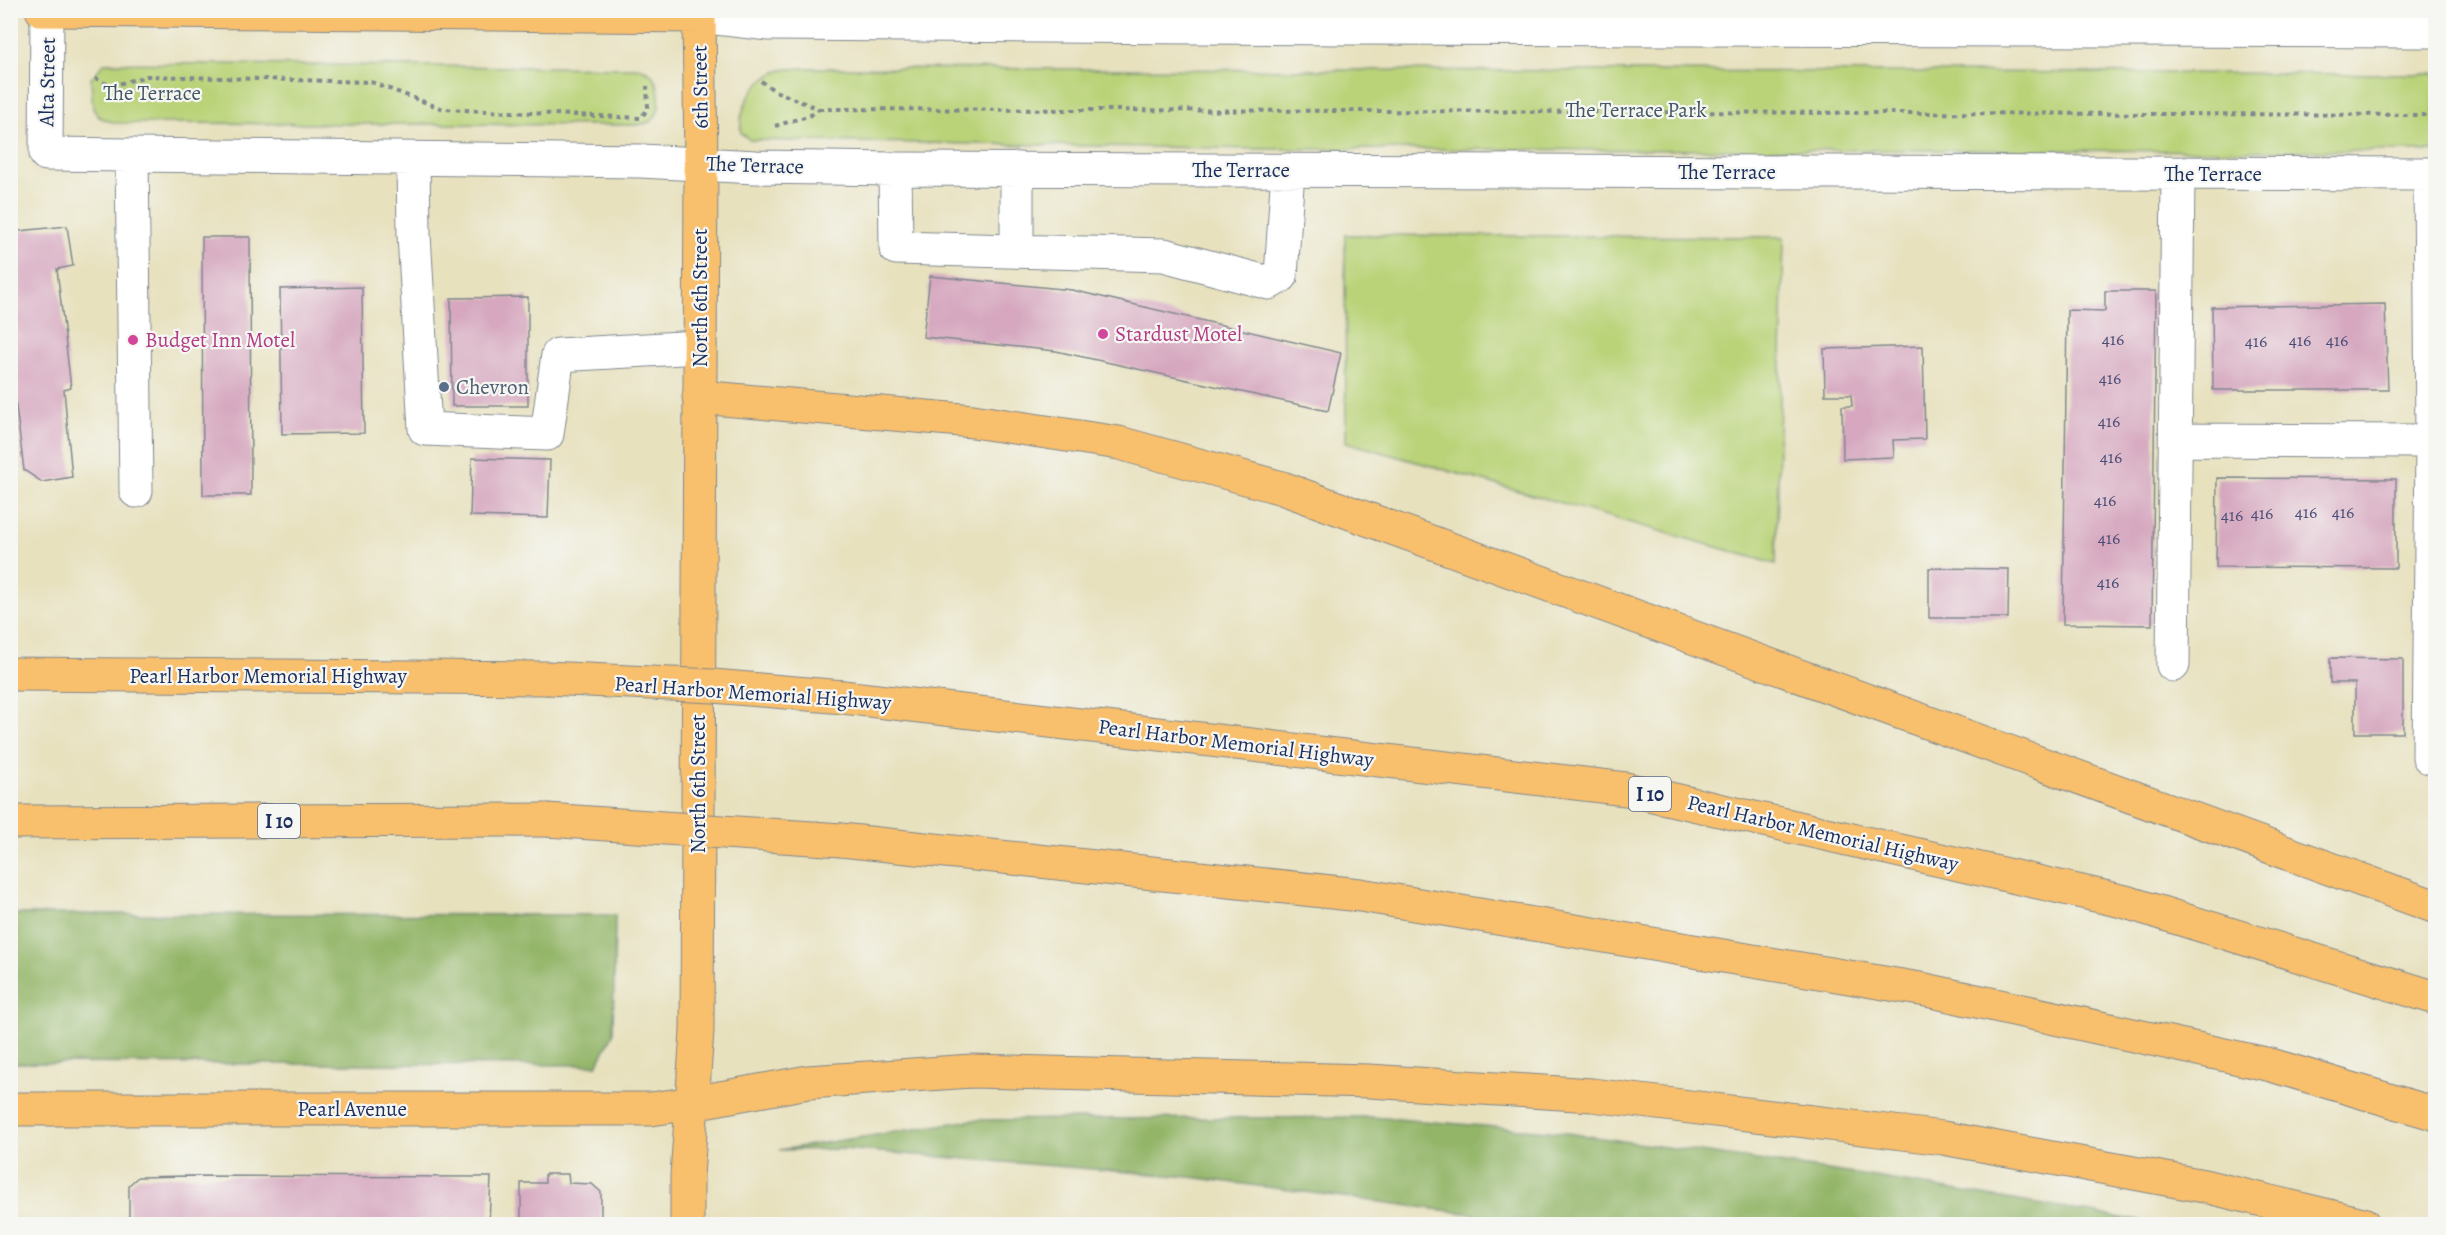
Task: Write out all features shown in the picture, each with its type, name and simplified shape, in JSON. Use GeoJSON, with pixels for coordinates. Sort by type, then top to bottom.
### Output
{"type":"FeatureCollection","features":[{"type":"Feature","properties":{"kind":"main road"},"geometry":{"type":"LineString","coordinates":[[42,10],[699,13]]}},
{"type":"Feature","properties":{"kind":"main road","name":"6th Street"},"geometry":{"type":"LineString","coordinates":[[699,13],[701,163]]}},
{"type":"Feature","properties":{"kind":"main road","name":"North 6th Street"},"geometry":{"type":"LineString","coordinates":[[687,1224],[687,1176],[697,1031],[701,163]]}},
{"type":"Feature","properties":{"kind":"main road"},"geometry":{"type":"LineString","coordinates":[[699,397],[973,421],[1108,441],[1282,488],[2436,907]]}},
{"type":"Feature","properties":{"kind":"main road","name":"Pearl Harbor Memorial Highway"},"geometry":{"type":"LineString","coordinates":[[10,674],[546,678],[713,686],[843,697],[1626,789],[2126,902],[2436,998]]}},
{"type":"Feature","properties":{"kind":"main road","name":"I 10"},"geometry":{"type":"LineString","coordinates":[[10,822],[547,820],[841,840],[1360,895],[1926,990],[2271,1065],[2436,1114]]}},
{"type":"Feature","properties":{"kind":"main road","name":"Pearl Avenue"},"geometry":{"type":"LineString","coordinates":[[10,1109],[651,1109],[808,1082],[972,1071],[1369,1081],[1592,1095],[1943,1138],[2204,1186],[2363,1224]]}},
{"type":"Feature","properties":{"kind":"street","name":"Alta Street"},"geometry":{"type":"LineString","coordinates":[[46,154],[48,11]]}},
{"type":"Feature","properties":{"kind":"street"},"geometry":{"type":"LineString","coordinates":[[699,13],[768,24],[1028,19],[2011,20],[2436,31]]}},
{"type":"Feature","properties":{"kind":"street","name":"The Terrace"},"geometry":{"type":"LineString","coordinates":[[46,154],[701,163],[756,167],[895,169],[2433,174]]}},
{"type":"Feature","properties":{"kind":"street"},"geometry":{"type":"LineString","coordinates":[[132,155],[136,491]]}},
{"type":"Feature","properties":{"kind":"street"},"geometry":{"type":"LineString","coordinates":[[413,159],[414,234],[425,429],[547,434],[558,355],[699,347]]}},
{"type":"Feature","properties":{"kind":"street"},"geometry":{"type":"LineString","coordinates":[[895,169],[897,248],[1164,255],[1269,283],[1281,276],[1288,170]]}},
{"type":"Feature","properties":{"kind":"street"},"geometry":{"type":"LineString","coordinates":[[1017,170],[1017,251]]}},
{"type":"Feature","properties":{"kind":"street"},"geometry":{"type":"LineString","coordinates":[[2173,665],[2178,174]]}},
{"type":"Feature","properties":{"kind":"street"},"geometry":{"type":"LineString","coordinates":[[2429,757],[2433,174]]}},
{"type":"Feature","properties":{"kind":"street"},"geometry":{"type":"LineString","coordinates":[[2176,440],[2432,441]]}},
{"type":"Feature","properties":{"kind":"path"},"geometry":{"type":"LineString","coordinates":[[95,78],[111,86],[147,76],[371,82],[443,109],[641,118],[648,108],[646,86]]}},
{"type":"Feature","properties":{"kind":"path"},"geometry":{"type":"LineString","coordinates":[[761,81],[774,91],[819,109],[2436,115]]}},
{"type":"Feature","properties":{"kind":"path"},"geometry":{"type":"LineString","coordinates":[[771,127],[811,115],[819,109]]}},
{"type":"Feature","properties":{"kind":"green space","name":"The Terrace"},"geometry":{"type":"Polygon","coordinates":[[[104,63],[638,68],[651,74],[654,79],[659,91],[659,106],[654,118],[647,123],[635,125],[115,123],[99,117],[93,109],[91,79],[104,63]]]}},
{"type":"Feature","properties":{"kind":"green space","name":"The Terrace Park"},"geometry":{"type":"Polygon","coordinates":[[[800,68],[2435,74],[2435,151],[1264,149],[750,140],[741,133],[742,113],[756,87],[772,74],[782,70],[800,68]]]}},
{"type":"Feature","properties":{"kind":"green space"},"geometry":{"type":"Polygon","coordinates":[[[1345,235],[1784,237],[1776,564],[1346,442],[1345,235]]]}},
{"type":"Feature","properties":{"kind":"green space"},"geometry":{"type":"Polygon","coordinates":[[[11,914],[615,915],[613,1034],[597,1065],[11,1063],[11,914]]]}},
{"type":"Feature","properties":{"kind":"green space"},"geometry":{"type":"Polygon","coordinates":[[[1372,1117],[1560,1132],[1869,1176],[2158,1224],[1548,1224],[1190,1177],[843,1149],[779,1150],[972,1120],[1372,1117]]]}},
{"type":"Feature","properties":{"kind":"building"},"geometry":{"type":"Polygon","coordinates":[[[67,226],[73,266],[57,269],[71,388],[64,390],[72,477],[42,482],[24,470],[10,359],[10,232],[67,226]]]}},
{"type":"Feature","properties":{"kind":"building"},"geometry":{"type":"Polygon","coordinates":[[[202,237],[250,237],[251,495],[203,495],[202,237]]]}},
{"type":"Feature","properties":{"kind":"building"},"geometry":{"type":"Polygon","coordinates":[[[930,276],[1072,290],[1341,353],[1328,411],[1056,351],[923,337],[930,276]]]}},
{"type":"Feature","properties":{"kind":"building"},"geometry":{"type":"Polygon","coordinates":[[[362,287],[364,433],[282,434],[280,289],[362,287]]]}},
{"type":"Feature","properties":{"kind":"building"},"geometry":{"type":"Polygon","coordinates":[[[2105,291],[2156,291],[2152,625],[2063,624],[2067,310],[2105,311],[2105,291]]]}},
{"type":"Feature","properties":{"kind":"building"},"geometry":{"type":"Polygon","coordinates":[[[528,297],[528,406],[452,406],[451,298],[528,297]]]}},
{"type":"Feature","properties":{"kind":"building"},"geometry":{"type":"Polygon","coordinates":[[[2385,304],[2388,390],[2213,390],[2212,307],[2385,304]]]}},
{"type":"Feature","properties":{"kind":"building"},"geometry":{"type":"Polygon","coordinates":[[[1923,346],[1925,439],[1893,440],[1894,457],[1843,459],[1842,406],[1852,406],[1851,395],[1825,395],[1824,349],[1923,346]]]}},
{"type":"Feature","properties":{"kind":"building"},"geometry":{"type":"Polygon","coordinates":[[[472,458],[550,460],[548,518],[470,516],[472,458]]]}},
{"type":"Feature","properties":{"kind":"building"},"geometry":{"type":"Polygon","coordinates":[[[2217,478],[2396,479],[2396,568],[2216,567],[2217,478]]]}},
{"type":"Feature","properties":{"kind":"building"},"geometry":{"type":"Polygon","coordinates":[[[1929,568],[2009,569],[2008,618],[1929,618],[1929,568]]]}},
{"type":"Feature","properties":{"kind":"building"},"geometry":{"type":"Polygon","coordinates":[[[2330,658],[2403,659],[2403,733],[2355,733],[2355,683],[2330,683],[2330,658]]]}},
{"type":"Feature","properties":{"kind":"building"},"geometry":{"type":"Polygon","coordinates":[[[545,1174],[568,1174],[569,1183],[592,1184],[601,1192],[601,1224],[521,1224],[521,1183],[545,1183],[545,1174]]]}},
{"type":"Feature","properties":{"kind":"building"},"geometry":{"type":"Polygon","coordinates":[[[138,1177],[491,1177],[489,1224],[129,1224],[129,1185],[138,1177]]]}},
{"type":"Feature","properties":{"kind":"place","name":"Stardust Motel"},"geometry":{"type":"Point","coordinates":[1103,334]}},
{"type":"Feature","properties":{"kind":"place","name":"Budget Inn Motel"},"geometry":{"type":"Point","coordinates":[133,340]}},
{"type":"Feature","properties":{"kind":"place","name":"Chevron"},"geometry":{"type":"Point","coordinates":[444,387]}}]}
